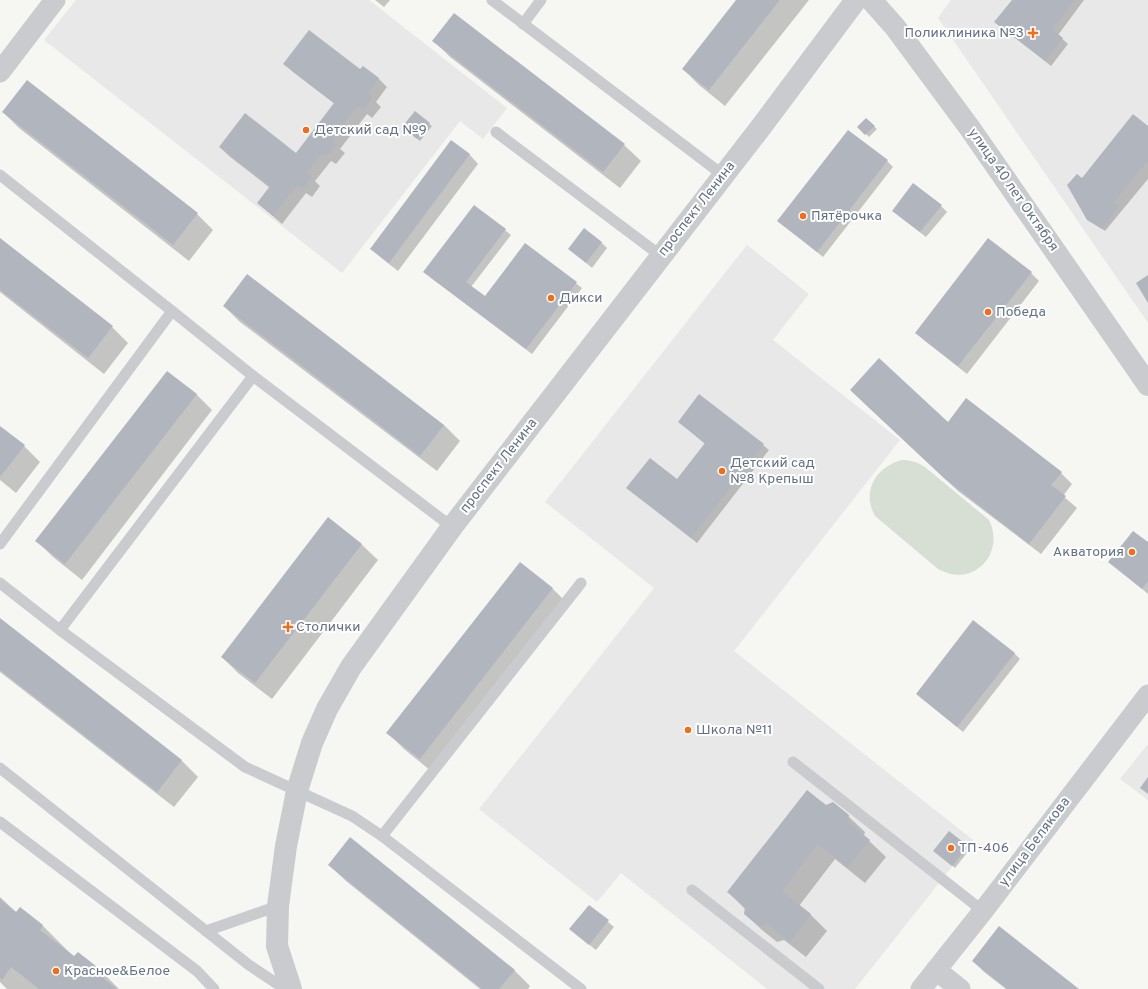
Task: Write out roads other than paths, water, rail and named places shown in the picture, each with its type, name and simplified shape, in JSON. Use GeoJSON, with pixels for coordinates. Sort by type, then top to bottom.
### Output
{"type":"FeatureCollection","features":[{"type":"Feature","properties":{"kind":"street"},"geometry":{"type":"LineString","coordinates":[[0,72],[55,0]]}},
{"type":"Feature","properties":{"kind":"street","name":"проспект Ленина"},"geometry":{"type":"LineString","coordinates":[[291,989],[277,946],[278,906],[286,846],[297,791],[312,743],[328,709],[351,667],[452,527],[856,0]]}},
{"type":"Feature","properties":{"kind":"street","name":"улица 40 лет Октября"},"geometry":{"type":"LineString","coordinates":[[871,0],[895,28],[969,127],[1148,386]]}},
{"type":"Feature","properties":{"kind":"street","name":"улица Белякова"},"geometry":{"type":"LineString","coordinates":[[921,989],[1148,695]]}},
{"type":"Feature","properties":{"kind":"street"},"geometry":{"type":"LineString","coordinates":[[936,970],[960,989]]}},
{"type":"Feature","properties":{"kind":"lane"},"geometry":{"type":"LineString","coordinates":[[492,0],[723,175]]}},
{"type":"Feature","properties":{"kind":"lane"},"geometry":{"type":"LineString","coordinates":[[523,24],[541,0]]}},
{"type":"Feature","properties":{"kind":"lane"},"geometry":{"type":"LineString","coordinates":[[496,132],[661,256]]}},
{"type":"Feature","properties":{"kind":"lane"},"geometry":{"type":"LineString","coordinates":[[0,175],[253,376],[452,527]]}},
{"type":"Feature","properties":{"kind":"lane"},"geometry":{"type":"LineString","coordinates":[[0,544],[172,311]]}},
{"type":"Feature","properties":{"kind":"lane"},"geometry":{"type":"LineString","coordinates":[[60,630],[253,376]]}},
{"type":"Feature","properties":{"kind":"lane"},"geometry":{"type":"LineString","coordinates":[[0,583],[60,630],[245,767],[352,816],[382,836],[581,989]]}},
{"type":"Feature","properties":{"kind":"lane"},"geometry":{"type":"LineString","coordinates":[[382,836],[581,583]]}},
{"type":"Feature","properties":{"kind":"lane"},"geometry":{"type":"LineString","coordinates":[[793,762],[983,910]]}},
{"type":"Feature","properties":{"kind":"lane"},"geometry":{"type":"LineString","coordinates":[[0,768],[249,966],[285,989]]}},
{"type":"Feature","properties":{"kind":"lane"},"geometry":{"type":"LineString","coordinates":[[0,822],[196,971],[214,989]]}},
{"type":"Feature","properties":{"kind":"lane"},"geometry":{"type":"LineString","coordinates":[[692,890],[819,989]]}},
{"type":"Feature","properties":{"kind":"lane"},"geometry":{"type":"LineString","coordinates":[[206,931],[278,906]]}},
{"type":"Feature","properties":{"kind":"place","name":"Поликлиника №3"},"geometry":{"type":"Point","coordinates":[1033,33]}},
{"type":"Feature","properties":{"kind":"place","name":"Детский сад №9"},"geometry":{"type":"Point","coordinates":[306,130]}},
{"type":"Feature","properties":{"kind":"place","name":"Пятёрочка"},"geometry":{"type":"Point","coordinates":[803,216]}},
{"type":"Feature","properties":{"kind":"place","name":"Дикси"},"geometry":{"type":"Point","coordinates":[551,298]}},
{"type":"Feature","properties":{"kind":"place","name":"Победа"},"geometry":{"type":"Point","coordinates":[988,312]}},
{"type":"Feature","properties":{"kind":"place","name":"Детский сад №8 Крепыш"},"geometry":{"type":"Point","coordinates":[722,471]}},
{"type":"Feature","properties":{"kind":"place","name":"Акватория"},"geometry":{"type":"Point","coordinates":[1132,552]}},
{"type":"Feature","properties":{"kind":"place","name":"Столички"},"geometry":{"type":"Point","coordinates":[288,627]}},
{"type":"Feature","properties":{"kind":"place","name":"Школа №11"},"geometry":{"type":"Point","coordinates":[688,730]}},
{"type":"Feature","properties":{"kind":"place","name":"ТП-406"},"geometry":{"type":"Point","coordinates":[951,848]}},
{"type":"Feature","properties":{"kind":"place","name":"Красное&Белое"},"geometry":{"type":"Point","coordinates":[56,971]}}]}
